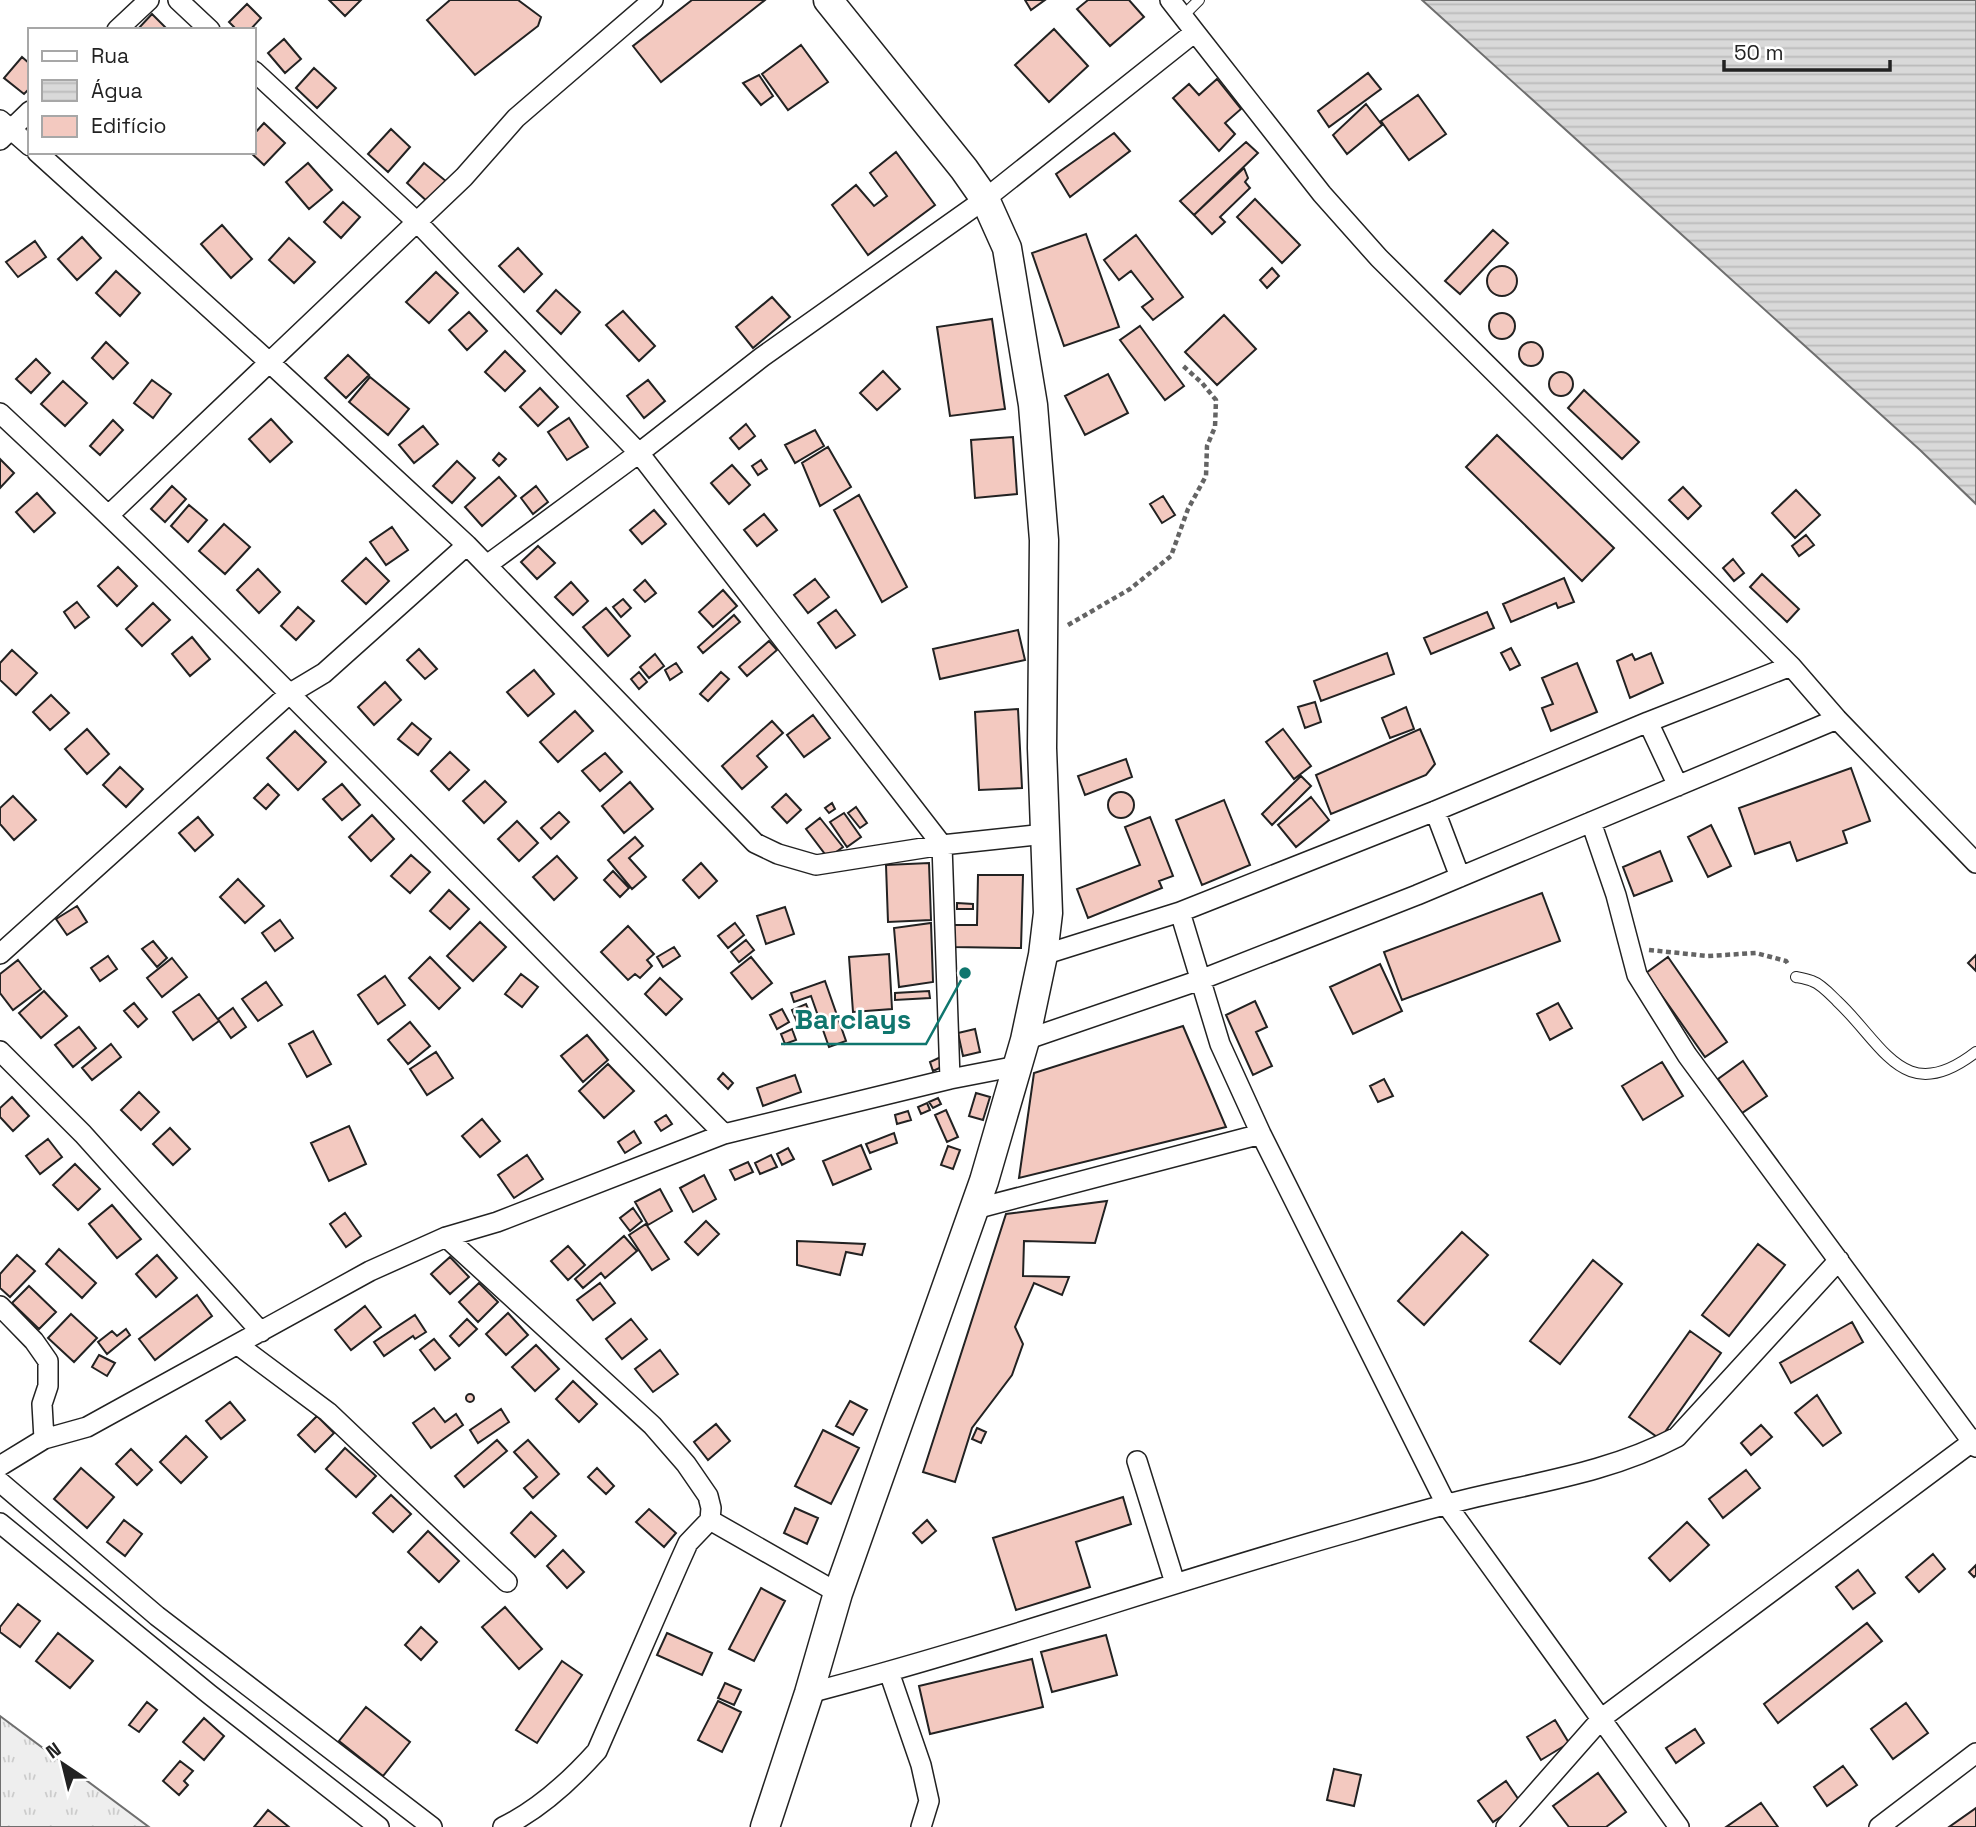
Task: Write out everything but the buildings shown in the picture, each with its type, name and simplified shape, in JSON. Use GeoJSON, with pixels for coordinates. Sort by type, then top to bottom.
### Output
{"type":"FeatureCollection","features":[{"type":"Feature","properties":{"kind":"street"},"geometry":{"type":"LineString","coordinates":[[119,28],[149,0]]}},
{"type":"Feature","properties":{"kind":"street"},"geometry":{"type":"LineString","coordinates":[[178,0],[208,28]]}},
{"type":"Feature","properties":{"kind":"street"},"geometry":{"type":"LineString","coordinates":[[109,515],[464,177],[516,118],[653,0]]}},
{"type":"Feature","properties":{"kind":"street"},"geometry":{"type":"LineString","coordinates":[[765,1827],[838,1593],[975,1209],[1021,1053],[1043,956],[1048,913],[1042,748],[1044,540],[1033,405],[1007,248],[985,200],[964,169],[828,0]]}},
{"type":"Feature","properties":{"kind":"street"},"geometry":{"type":"LineString","coordinates":[[1171,0],[1322,194],[1379,258],[1791,666],[1837,719],[1976,863]]}},
{"type":"Feature","properties":{"kind":"street"},"geometry":{"type":"LineString","coordinates":[[487,565],[639,453],[762,357],[985,200],[1195,32]]}},
{"type":"Feature","properties":{"kind":"street"},"geometry":{"type":"LineString","coordinates":[[256,73],[416,222],[639,453],[942,845],[950,1079]]}},
{"type":"Feature","properties":{"kind":"street"},"geometry":{"type":"LineString","coordinates":[[28,112],[4,130],[28,145]]}},
{"type":"Feature","properties":{"kind":"street"},"geometry":{"type":"LineString","coordinates":[[39,154],[270,362],[467,545],[755,843],[778,854],[816,865],[942,845],[1045,834]]}},
{"type":"Feature","properties":{"kind":"street"},"geometry":{"type":"LineString","coordinates":[[0,413],[109,515],[289,694],[724,1134]]}},
{"type":"Feature","properties":{"kind":"street"},"geometry":{"type":"LineString","coordinates":[[0,954],[289,694],[324,673],[467,545]]}},
{"type":"Feature","properties":{"kind":"street"},"geometry":{"type":"LineString","coordinates":[[1043,956],[1181,912],[1791,666]]}},
{"type":"Feature","properties":{"kind":"street"},"geometry":{"type":"LineString","coordinates":[[0,1466],[44,1439],[87,1427],[370,1271],[446,1237],[497,1222],[724,1134],[950,1079],[1021,1053],[1460,877],[1837,719]]}},
{"type":"Feature","properties":{"kind":"street"},"geometry":{"type":"LineString","coordinates":[[1648,722],[1678,786]]}},
{"type":"Feature","properties":{"kind":"street"},"geometry":{"type":"LineString","coordinates":[[1435,811],[1460,877]]}},
{"type":"Feature","properties":{"kind":"street"},"geometry":{"type":"LineString","coordinates":[[1506,1827],[1602,1718],[1975,1442],[1687,1055],[1637,975],[1616,895],[1591,822]]}},
{"type":"Feature","properties":{"kind":"street"},"geometry":{"type":"LineString","coordinates":[[1181,912],[1220,1044],[1261,1134],[1446,1504],[1679,1827]]}},
{"type":"Feature","properties":{"kind":"street"},"geometry":{"type":"LineString","coordinates":[[0,1051],[83,1134],[261,1332]]}},
{"type":"Feature","properties":{"kind":"street"},"geometry":{"type":"LineString","coordinates":[[975,1209],[1261,1134]]}},
{"type":"Feature","properties":{"kind":"street"},"geometry":{"type":"LineString","coordinates":[[446,1237],[652,1425],[686,1464],[708,1496],[711,1508],[710,1520],[688,1543],[597,1751],[578,1773],[518,1820],[503,1827]]}},
{"type":"Feature","properties":{"kind":"street"},"geometry":{"type":"LineString","coordinates":[[809,1693],[889,1672],[1175,1583],[1446,1504],[1582,1474],[1652,1450],[1677,1437],[1839,1260]]}},
{"type":"Feature","properties":{"kind":"street"},"geometry":{"type":"LineString","coordinates":[[0,1306],[34,1341],[48,1361],[48,1386],[42,1404],[44,1439]]}},
{"type":"Feature","properties":{"kind":"street"},"geometry":{"type":"LineString","coordinates":[[238,1345],[328,1412],[507,1582]]}},
{"type":"Feature","properties":{"kind":"street"},"geometry":{"type":"LineString","coordinates":[[1137,1461],[1175,1583]]}},
{"type":"Feature","properties":{"kind":"street"},"geometry":{"type":"LineString","coordinates":[[0,1482],[157,1616],[432,1827]]}},
{"type":"Feature","properties":{"kind":"street"},"geometry":{"type":"LineString","coordinates":[[710,1520],[838,1593]]}},
{"type":"Feature","properties":{"kind":"street"},"geometry":{"type":"LineString","coordinates":[[0,1523],[209,1694],[379,1827]]}},
{"type":"Feature","properties":{"kind":"street"},"geometry":{"type":"LineString","coordinates":[[889,1672],[929,1801],[921,1827]]}},
{"type":"Feature","properties":{"kind":"street"},"geometry":{"type":"LineString","coordinates":[[1879,1827],[1976,1753]]}},
{"type":"Feature","properties":{"kind":"lane"},"geometry":{"type":"LineString","coordinates":[[1183,16],[1199,0]]}},
{"type":"Feature","properties":{"kind":"lane"},"geometry":{"type":"LineString","coordinates":[[1796,977],[1813,981],[1830,994],[1849,1011],[1889,1058],[1912,1074],[1933,1074],[1960,1065],[1976,1052]]}},
{"type":"Feature","properties":{"kind":"path"},"geometry":{"type":"LineString","coordinates":[[1043,640],[1130,589],[1171,556],[1188,509],[1206,476],[1207,446],[1215,427],[1216,400],[1181,364]]}},
{"type":"Feature","properties":{"kind":"path"},"geometry":{"type":"LineString","coordinates":[[1631,951],[1666,950],[1708,956],[1756,953],[1786,961],[1796,977]]}},
{"type":"Feature","properties":{"kind":"green space"},"geometry":{"type":"Polygon","coordinates":[[[0,1716],[149,1827],[0,1827],[0,1716]]]}},
{"type":"Feature","properties":{"kind":"water"},"geometry":{"type":"Polygon","coordinates":[[[1422,0],[1976,0],[1976,504],[1920,450],[1422,0]]]}},
{"type":"Feature","properties":{"kind":"place","name":"Barclays"},"geometry":{"type":"Point","coordinates":[965,973]}}]}
